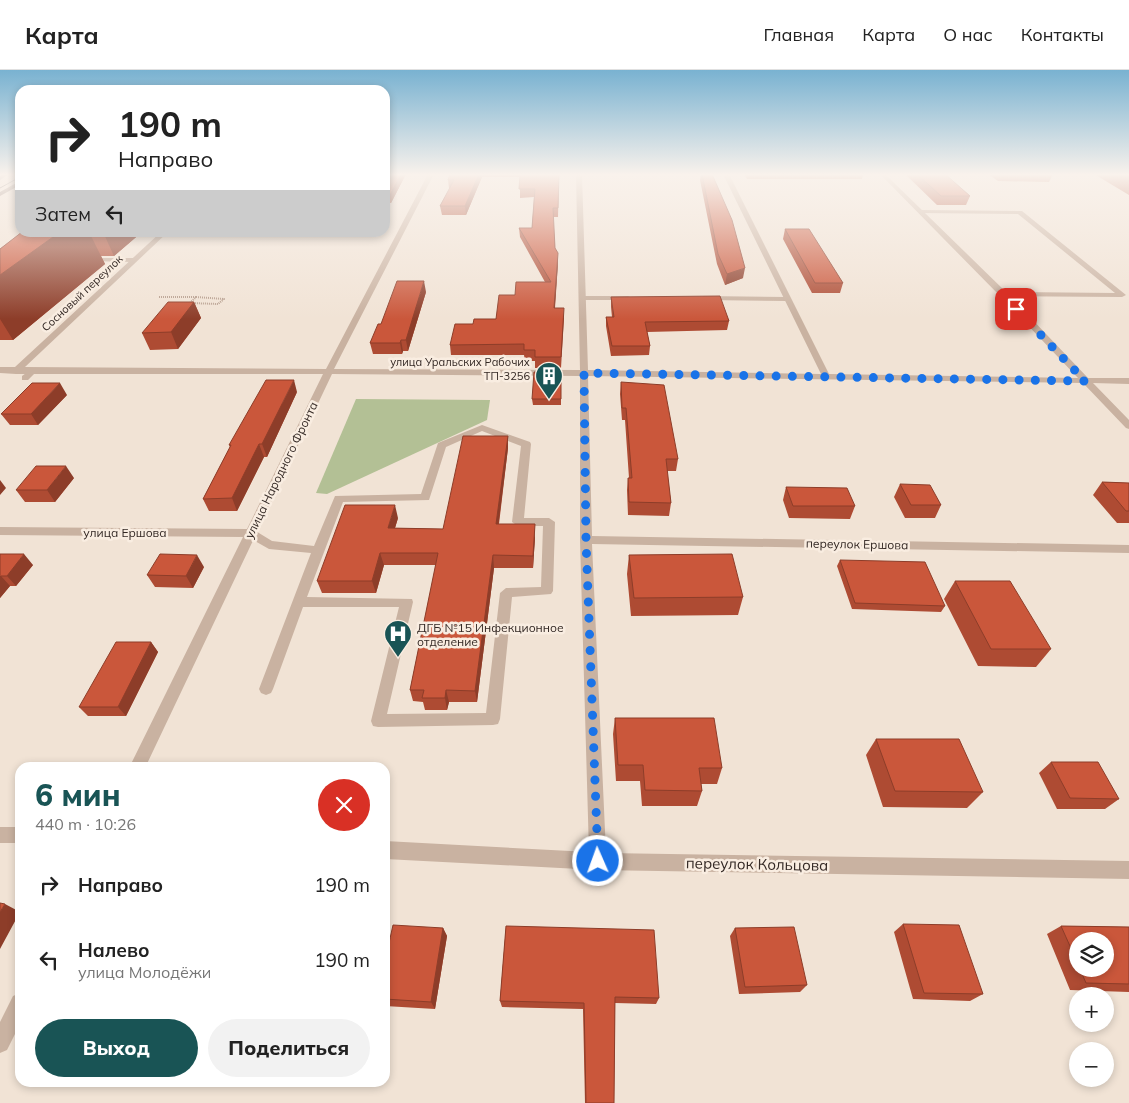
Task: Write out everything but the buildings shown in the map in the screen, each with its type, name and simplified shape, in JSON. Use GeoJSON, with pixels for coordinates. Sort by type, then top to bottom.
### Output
{"type":"FeatureCollection","features":[{"type":"Feature","properties":{"kind":"street","name":"улица Народного Фронта"},"geometry":{"type":"LineString","coordinates":[[140,762],[328,373],[406,222]]}},
{"type":"Feature","properties":{"kind":"street"},"geometry":{"type":"LineString","coordinates":[[581,222],[586,540],[598,861]]}},
{"type":"Feature","properties":{"kind":"street"},"geometry":{"type":"LineString","coordinates":[[750,222],[827,378]]}},
{"type":"Feature","properties":{"kind":"street"},"geometry":{"type":"LineString","coordinates":[[931,222],[1003,294],[1129,426]]}},
{"type":"Feature","properties":{"kind":"street"},"geometry":{"type":"LineString","coordinates":[[1003,294],[1122,295],[1033,222]]}},
{"type":"Feature","properties":{"kind":"street","name":"Сосновый переулок"},"geometry":{"type":"LineString","coordinates":[[16,371],[159,237]]}},
{"type":"Feature","properties":{"kind":"street"},"geometry":{"type":"LineString","coordinates":[[77,259],[134,260]]}},
{"type":"Feature","properties":{"kind":"street"},"geometry":{"type":"LineString","coordinates":[[90,269],[101,260]]}},
{"type":"Feature","properties":{"kind":"street"},"geometry":{"type":"LineString","coordinates":[[583,298],[642,298]]}},
{"type":"Feature","properties":{"kind":"street"},"geometry":{"type":"LineString","coordinates":[[700,298],[787,299]]}},
{"type":"Feature","properties":{"kind":"street","name":"улица Уральских Рабочих"},"geometry":{"type":"LineString","coordinates":[[0,370],[584,373],[1129,381]]}},
{"type":"Feature","properties":{"kind":"street"},"geometry":{"type":"LineString","coordinates":[[25,378],[33,371]]}},
{"type":"Feature","properties":{"kind":"street"},"geometry":{"type":"LineString","coordinates":[[266,689],[298,602],[339,498],[425,498],[442,445],[482,428],[526,444],[518,522],[549,522],[546,591],[506,593],[493,719],[378,721],[407,602],[298,602]]}},
{"type":"Feature","properties":{"kind":"street","name":"улица Ершова"},"geometry":{"type":"LineString","coordinates":[[0,531],[250,533]]}},
{"type":"Feature","properties":{"kind":"street"},"geometry":{"type":"LineString","coordinates":[[250,533],[268,545],[318,550]]}},
{"type":"Feature","properties":{"kind":"street","name":"переулок Ершова"},"geometry":{"type":"LineString","coordinates":[[586,540],[1129,549]]}},
{"type":"Feature","properties":{"kind":"street"},"geometry":{"type":"LineString","coordinates":[[0,835],[15,836]]}},
{"type":"Feature","properties":{"kind":"street","name":"переулок Кольцова"},"geometry":{"type":"LineString","coordinates":[[390,850],[598,861],[1129,870]]}},
{"type":"Feature","properties":{"kind":"street"},"geometry":{"type":"LineString","coordinates":[[0,1043],[15,1013]]}},
{"type":"Feature","properties":{"kind":"path"},"geometry":{"type":"LineString","coordinates":[[160,298],[196,297],[224,299],[218,304],[190,303],[196,297]]}},
{"type":"Feature","properties":{"kind":"green space"},"geometry":{"type":"Polygon","coordinates":[[[356,399],[490,400],[487,420],[327,494],[316,493],[356,399]]]}},
{"type":"Feature","properties":{"kind":"place","name":"ТП-3256"},"geometry":{"type":"Point","coordinates":[549,400]}},
{"type":"Feature","properties":{"kind":"place","name":"ДГБ №15 Инфекционное отделение"},"geometry":{"type":"Point","coordinates":[398,658]}},
{"type":"Feature","properties":{"kind":"route"},"geometry":{"type":"LineString","coordinates":[[598,861],[586,540],[584,373],[1085,381],[1016,309]]}}]}
